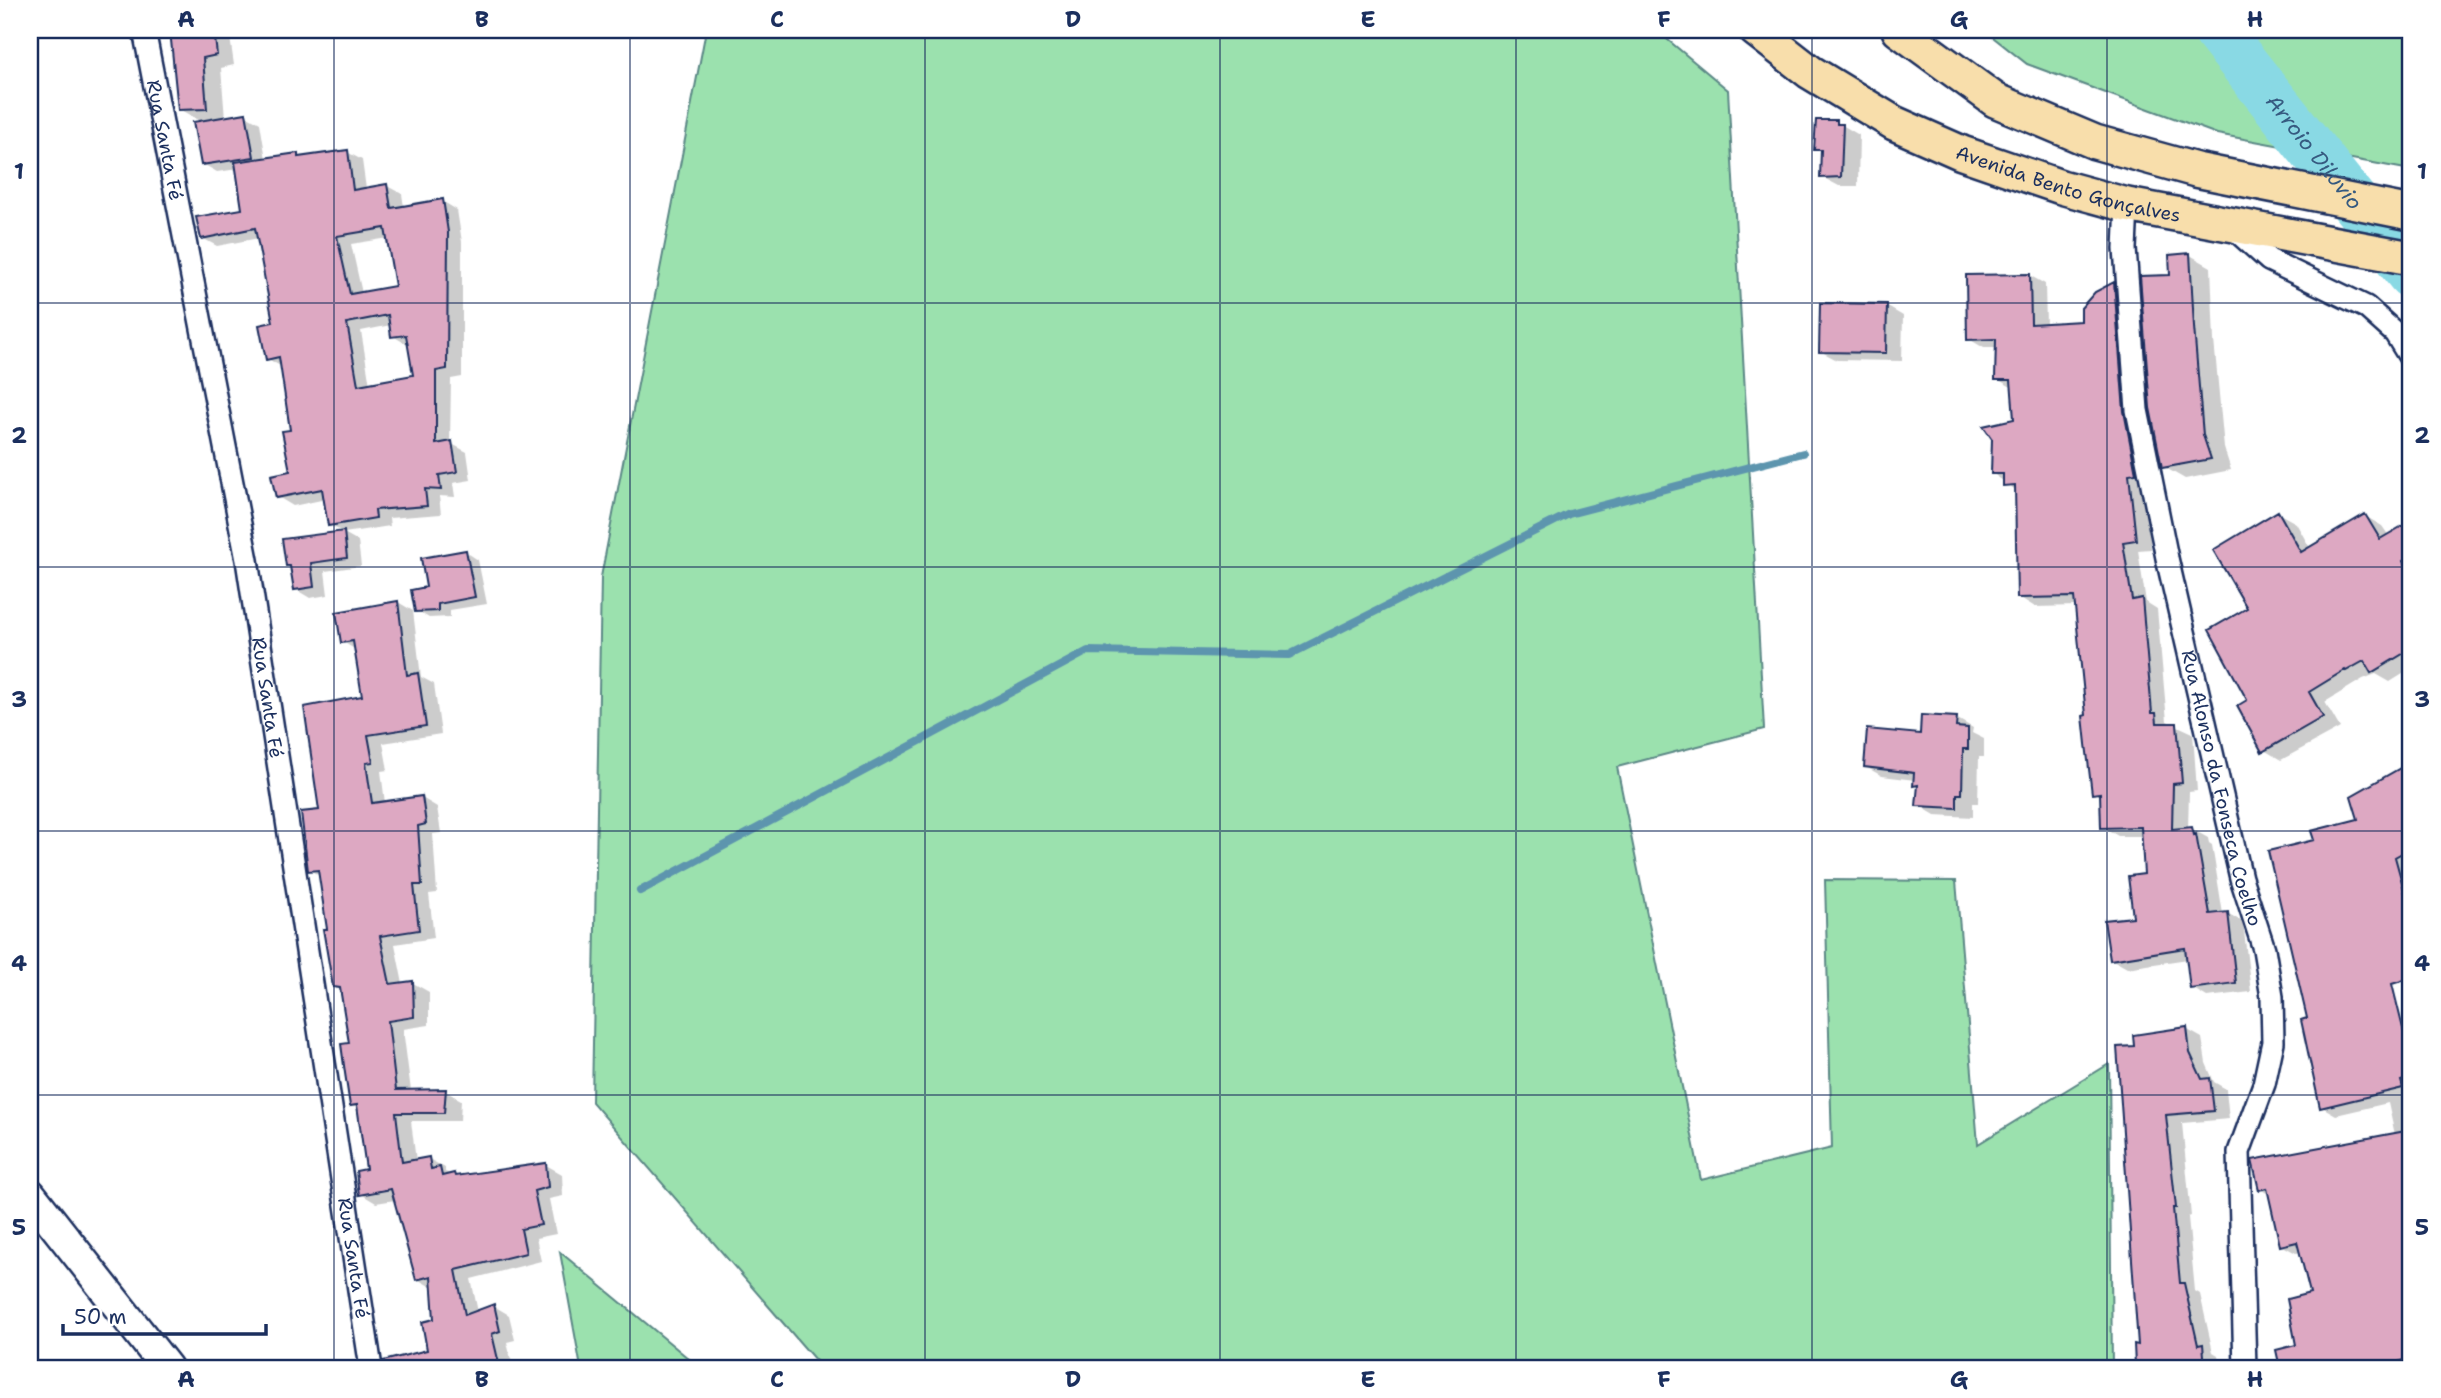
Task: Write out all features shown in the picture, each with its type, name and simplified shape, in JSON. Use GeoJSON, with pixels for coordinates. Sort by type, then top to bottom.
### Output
{"type":"FeatureCollection","features":[{"type":"Feature","properties":{"kind":"main road","name":"Avenida Bento Gonçalves"},"geometry":{"type":"LineString","coordinates":[[1756,30],[1810,72],[1894,123],[1962,153],[2061,187],[2127,205],[2411,258]]}},
{"type":"Feature","properties":{"kind":"main road"},"geometry":{"type":"LineString","coordinates":[[1899,30],[1995,100],[2095,142],[2196,170],[2409,212]]}},
{"type":"Feature","properties":{"kind":"street","name":"Rua Santa Fé"},"geometry":{"type":"LineString","coordinates":[[144,30],[247,560],[371,1368]]}},
{"type":"Feature","properties":{"kind":"street","name":"Rua Alonso da Fonseca Coelho"},"geometry":{"type":"LineString","coordinates":[[2127,205],[2125,249],[2137,411],[2167,558],[2241,878],[2264,949],[2273,997],[2273,1042],[2266,1074],[2239,1152],[2245,1368]]}},
{"type":"Feature","properties":{"kind":"street"},"geometry":{"type":"LineString","coordinates":[[2227,223],[2269,260],[2366,307],[2395,333],[2411,359]]}},
{"type":"Feature","properties":{"kind":"street"},"geometry":{"type":"LineString","coordinates":[[30,1194],[167,1368]]}},
{"type":"Feature","properties":{"kind":"green space"},"geometry":{"type":"Polygon","coordinates":[[[706,30],[1656,30],[1728,90],[1764,729],[1617,767],[1701,1180],[1832,1148],[1825,880],[1956,881],[1978,1144],[2109,1064],[2112,1368],[822,1368],[592,1102],[601,577],[706,30]]]}},
{"type":"Feature","properties":{"kind":"green space"},"geometry":{"type":"Polygon","coordinates":[[[1984,30],[2411,30],[2411,170],[2217,134],[2027,64],[1984,30]]]}},
{"type":"Feature","properties":{"kind":"green space"},"geometry":{"type":"Polygon","coordinates":[[[560,1252],[700,1368],[581,1368],[560,1252]]]}},
{"type":"Feature","properties":{"kind":"building"},"geometry":{"type":"Polygon","coordinates":[[[170,30],[214,30],[217,55],[203,58],[207,109],[178,110],[170,30]]]}},
{"type":"Feature","properties":{"kind":"building"},"geometry":{"type":"Polygon","coordinates":[[[246,113],[254,157],[201,165],[193,122],[246,113]]]}},
{"type":"Feature","properties":{"kind":"building"},"geometry":{"type":"Polygon","coordinates":[[[1816,120],[1837,120],[1837,124],[1843,124],[1841,177],[1820,178],[1821,150],[1814,150],[1816,120]]]}},
{"type":"Feature","properties":{"kind":"building"},"geometry":{"type":"Polygon","coordinates":[[[348,150],[353,190],[387,184],[391,208],[443,199],[448,232],[447,369],[436,371],[436,444],[452,441],[457,472],[439,475],[441,490],[425,489],[427,506],[375,510],[376,518],[328,526],[322,489],[276,498],[271,475],[290,471],[282,431],[290,430],[279,357],[266,360],[259,325],[273,322],[255,228],[201,239],[196,217],[242,209],[235,162],[298,153],[298,157],[348,150]],[[385,228],[337,236],[350,294],[395,286],[385,228]],[[388,315],[347,323],[358,385],[413,375],[406,335],[391,337],[388,315]]]}},
{"type":"Feature","properties":{"kind":"building"},"geometry":{"type":"Polygon","coordinates":[[[2190,253],[2203,435],[2211,459],[2162,468],[2150,408],[2140,276],[2170,275],[2169,255],[2190,253]]]}},
{"type":"Feature","properties":{"kind":"building"},"geometry":{"type":"Polygon","coordinates":[[[2030,274],[2031,324],[2081,321],[2081,308],[2095,292],[2114,282],[2124,411],[2136,473],[2129,474],[2136,540],[2123,542],[2132,600],[2142,598],[2152,713],[2156,713],[2157,723],[2177,723],[2182,783],[2173,784],[2172,829],[2192,827],[2194,835],[2196,834],[2210,914],[2228,912],[2236,983],[2190,989],[2185,948],[2110,960],[2104,920],[2133,917],[2128,876],[2144,874],[2141,827],[2101,828],[2100,793],[2092,794],[2086,744],[2083,716],[2086,715],[2074,597],[2017,598],[2015,485],[2003,486],[2003,474],[1991,474],[1992,439],[1983,426],[2014,419],[2011,380],[1995,380],[1996,339],[1967,340],[1966,275],[2030,274]]]}},
{"type":"Feature","properties":{"kind":"building"},"geometry":{"type":"Polygon","coordinates":[[[1820,303],[1887,304],[1886,353],[1819,352],[1820,303]]]}},
{"type":"Feature","properties":{"kind":"building"},"geometry":{"type":"Polygon","coordinates":[[[2278,511],[2301,552],[2365,514],[2380,539],[2411,521],[2411,556],[2403,561],[2411,577],[2411,649],[2371,673],[2364,661],[2309,692],[2323,717],[2262,752],[2237,706],[2247,700],[2209,630],[2247,608],[2213,550],[2278,511]]]}},
{"type":"Feature","properties":{"kind":"building"},"geometry":{"type":"Polygon","coordinates":[[[344,531],[347,558],[311,563],[314,587],[294,590],[290,566],[286,566],[282,539],[344,531]]]}},
{"type":"Feature","properties":{"kind":"building"},"geometry":{"type":"Polygon","coordinates":[[[466,550],[475,597],[438,604],[438,611],[415,612],[411,590],[426,587],[421,558],[466,550]]]}},
{"type":"Feature","properties":{"kind":"building"},"geometry":{"type":"Polygon","coordinates":[[[398,601],[407,675],[418,673],[426,726],[368,735],[373,762],[366,763],[372,803],[422,796],[426,824],[418,826],[422,885],[414,885],[419,930],[380,936],[390,984],[413,981],[414,1017],[388,1021],[396,1090],[446,1089],[444,1113],[396,1113],[402,1162],[429,1157],[431,1169],[440,1167],[442,1176],[546,1163],[548,1187],[534,1191],[541,1225],[521,1229],[526,1253],[456,1270],[465,1315],[494,1304],[500,1331],[492,1334],[500,1368],[384,1368],[383,1361],[427,1350],[422,1322],[434,1319],[431,1276],[416,1280],[391,1189],[359,1195],[356,1171],[366,1169],[357,1105],[350,1106],[341,1044],[349,1043],[340,988],[333,987],[323,929],[327,929],[318,870],[308,871],[301,812],[319,810],[304,707],[362,696],[353,641],[341,643],[336,612],[398,601]]]}},
{"type":"Feature","properties":{"kind":"building"},"geometry":{"type":"Polygon","coordinates":[[[1921,715],[1957,717],[1956,727],[1968,728],[1968,749],[1963,749],[1962,794],[1957,794],[1957,808],[1916,806],[1918,785],[1913,786],[1914,773],[1864,767],[1867,729],[1920,734],[1921,715]]]}},
{"type":"Feature","properties":{"kind":"building"},"geometry":{"type":"Polygon","coordinates":[[[2411,762],[2411,848],[2395,857],[2411,915],[2411,978],[2392,984],[2411,1061],[2411,1078],[2401,1081],[2403,1088],[2320,1108],[2301,1020],[2307,1018],[2268,851],[2314,840],[2311,831],[2358,819],[2351,796],[2411,762]]]}},
{"type":"Feature","properties":{"kind":"building"},"geometry":{"type":"Polygon","coordinates":[[[2187,1027],[2190,1053],[2202,1079],[2210,1078],[2214,1111],[2166,1115],[2176,1208],[2173,1208],[2180,1283],[2184,1283],[2198,1345],[2203,1344],[2205,1368],[2149,1368],[2135,1366],[2134,1344],[2138,1345],[2117,1047],[2134,1046],[2133,1035],[2187,1027]]]}},
{"type":"Feature","properties":{"kind":"building"},"geometry":{"type":"Polygon","coordinates":[[[2411,1130],[2411,1358],[2382,1367],[2381,1364],[2362,1368],[2280,1368],[2276,1350],[2296,1345],[2287,1299],[2310,1293],[2297,1242],[2280,1246],[2267,1188],[2259,1190],[2252,1160],[2411,1130]]]}},
{"type":"Feature","properties":{"kind":"waterway","name":"Arroio Dilúvio"},"geometry":{"type":"LineString","coordinates":[[2217,30],[2411,274]]}},
{"type":"Feature","properties":{"kind":"waterway"},"geometry":{"type":"LineString","coordinates":[[640,891],[1088,651],[1289,655],[1569,514],[1803,453]]}}]}
